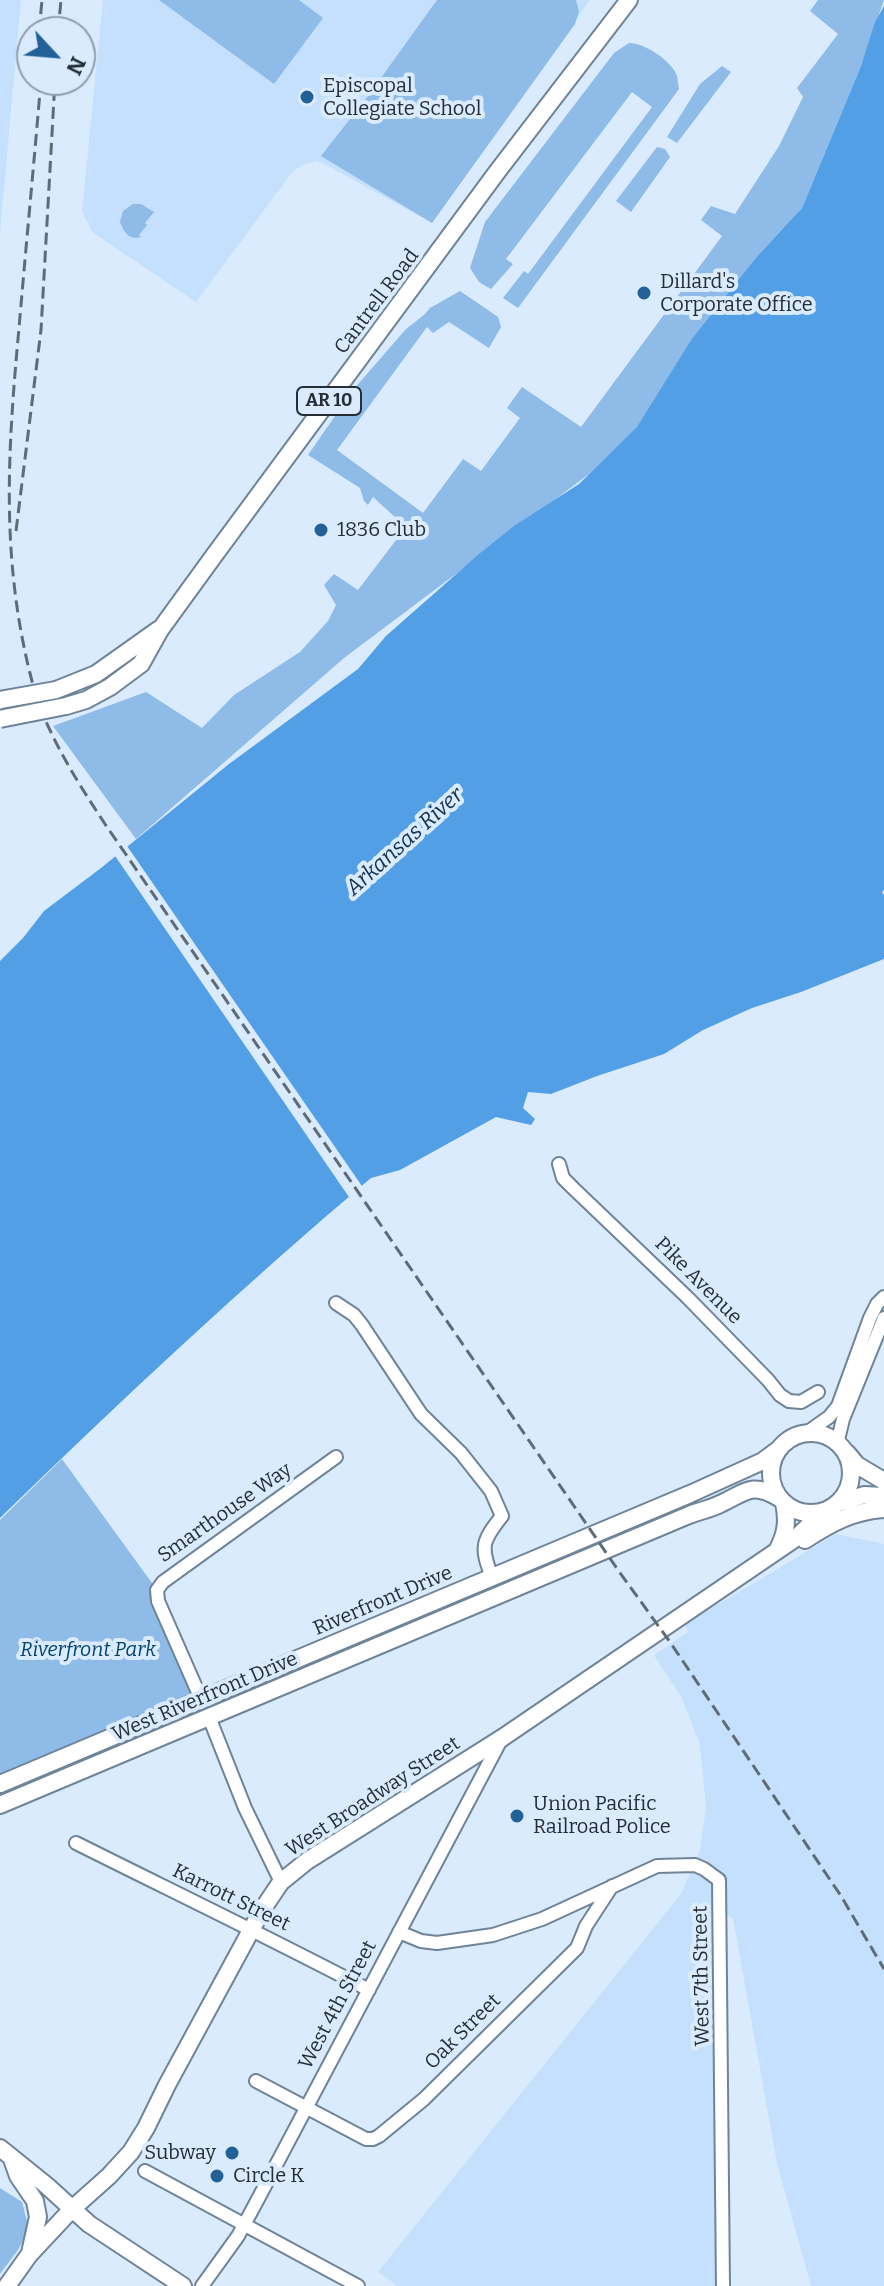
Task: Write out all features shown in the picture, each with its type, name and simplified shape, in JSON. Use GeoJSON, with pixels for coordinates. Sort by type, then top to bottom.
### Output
{"type":"FeatureCollection","features":[{"type":"Feature","properties":{"kind":"main road","name":"Cantrell Road"},"geometry":{"type":"LineString","coordinates":[[160,630],[497,172],[629,0]]}},
{"type":"Feature","properties":{"kind":"main road","name":"AR 10"},"geometry":{"type":"LineString","coordinates":[[0,700],[56,690],[83,681],[104,670],[160,630]]}},
{"type":"Feature","properties":{"kind":"main road","name":"AR 10"},"geometry":{"type":"LineString","coordinates":[[0,719],[86,700],[141,664],[160,630]]}},
{"type":"Feature","properties":{"kind":"main road"},"geometry":{"type":"LineString","coordinates":[[777,1551],[787,1521],[772,1478],[772,1468],[779,1449],[794,1436],[823,1436],[840,1446],[857,1465],[884,1481]]}},
{"type":"Feature","properties":{"kind":"main road"},"geometry":{"type":"LineString","coordinates":[[828,1508],[840,1500],[850,1482],[850,1465],[840,1446]]}},
{"type":"Feature","properties":{"kind":"main road","name":"Riverfront Drive"},"geometry":{"type":"LineString","coordinates":[[0,1784],[702,1489],[763,1461],[779,1449]]}},
{"type":"Feature","properties":{"kind":"main road","name":"West Riverfront Drive"},"geometry":{"type":"LineString","coordinates":[[0,1805],[718,1505],[748,1489],[762,1489],[781,1500]]}},
{"type":"Feature","properties":{"kind":"main road"},"geometry":{"type":"LineString","coordinates":[[781,1500],[805,1512],[828,1508],[864,1495],[884,1496]]}},
{"type":"Feature","properties":{"kind":"main road","name":"West Broadway Street"},"geometry":{"type":"LineString","coordinates":[[7,2286],[29,2255],[131,2152],[262,1910],[281,1882],[307,1861],[502,1738],[777,1551],[828,1508]]}},
{"type":"Feature","properties":{"kind":"main road"},"geometry":{"type":"LineString","coordinates":[[777,1551],[799,1543],[835,1520],[861,1511],[884,1509]]}},
{"type":"Feature","properties":{"kind":"main road"},"geometry":{"type":"LineString","coordinates":[[201,1699],[209,1717]]}},
{"type":"Feature","properties":{"kind":"main road"},"geometry":{"type":"LineString","coordinates":[[6,2153],[89,2224],[183,2286]]}},
{"type":"Feature","properties":{"kind":"main road"},"geometry":{"type":"LineString","coordinates":[[6,2153],[35,2201],[38,2217],[29,2255]]}},
{"type":"Feature","properties":{"kind":"street","name":"Pike Avenue"},"geometry":{"type":"LineString","coordinates":[[559,1164],[563,1178],[688,1298],[780,1395],[789,1401],[801,1402],[818,1392]]}},
{"type":"Feature","properties":{"kind":"street"},"geometry":{"type":"LineString","coordinates":[[805,1434],[829,1417],[838,1406],[870,1318],[884,1297]]}},
{"type":"Feature","properties":{"kind":"street"},"geometry":{"type":"LineString","coordinates":[[336,1303],[354,1315],[421,1414],[461,1453],[491,1491],[502,1516],[484,1542],[484,1558],[492,1577]]}},
{"type":"Feature","properties":{"kind":"street"},"geometry":{"type":"LineString","coordinates":[[840,1446],[843,1419],[884,1318]]}},
{"type":"Feature","properties":{"kind":"street","name":"Smarthouse Way"},"geometry":{"type":"LineString","coordinates":[[201,1699],[158,1601],[159,1586],[336,1457]]}},
{"type":"Feature","properties":{"kind":"street"},"geometry":{"type":"LineString","coordinates":[[209,1717],[245,1808],[281,1882]]}},
{"type":"Feature","properties":{"kind":"street","name":"West 4th Street"},"geometry":{"type":"LineString","coordinates":[[202,2286],[244,2225],[502,1738]]}},
{"type":"Feature","properties":{"kind":"street","name":"Karrott Street"},"geometry":{"type":"LineString","coordinates":[[76,1843],[369,1990]]}},
{"type":"Feature","properties":{"kind":"street","name":"West 7th Street"},"geometry":{"type":"LineString","coordinates":[[569,1907],[657,1866],[699,1866],[719,1880],[723,2286]]}},
{"type":"Feature","properties":{"kind":"street","name":"Oak Street"},"geometry":{"type":"LineString","coordinates":[[307,2108],[366,2139],[373,2139],[402,2119],[577,1948],[586,1926],[612,1886]]}},
{"type":"Feature","properties":{"kind":"street"},"geometry":{"type":"LineString","coordinates":[[399,1932],[429,1943],[475,1939],[518,1928],[569,1907],[586,1926]]}},
{"type":"Feature","properties":{"kind":"street"},"geometry":{"type":"LineString","coordinates":[[256,2081],[307,2108]]}},
{"type":"Feature","properties":{"kind":"street"},"geometry":{"type":"LineString","coordinates":[[145,2171],[358,2286]]}},
{"type":"Feature","properties":{"kind":"shaded area"},"geometry":{"type":"Polygon","coordinates":[[[0,0],[21,0],[20,16],[16,16],[16,55],[0,232],[0,0]]]}},
{"type":"Feature","properties":{"kind":"shaded area","name":"Episcopal Collegiate School"},"geometry":{"type":"Polygon","coordinates":[[[103,0],[590,0],[432,223],[330,167],[317,161],[305,164],[293,171],[196,302],[92,232],[82,211],[93,96],[96,96],[103,0]]]}},
{"type":"Feature","properties":{"kind":"shaded area"},"geometry":{"type":"Polygon","coordinates":[[[836,1534],[884,1544],[884,2286],[811,2286],[777,2163],[733,1918],[717,1910],[717,2286],[398,2286],[378,2272],[681,1894],[700,1850],[706,1808],[700,1745],[682,1698],[654,1655],[688,1632],[685,1624],[836,1534]]]}},
{"type":"Feature","properties":{"kind":"green space"},"geometry":{"type":"Polygon","coordinates":[[[159,0],[299,0],[323,18],[274,84],[159,0]]]}},
{"type":"Feature","properties":{"kind":"green space"},"geometry":{"type":"Polygon","coordinates":[[[437,0],[576,0],[579,12],[575,24],[432,223],[321,156],[437,0]]]}},
{"type":"Feature","properties":{"kind":"green space"},"geometry":{"type":"Polygon","coordinates":[[[818,0],[884,0],[861,66],[802,208],[691,340],[638,427],[589,474],[344,658],[136,839],[53,726],[146,692],[202,728],[234,695],[300,652],[328,621],[336,605],[324,585],[334,574],[358,590],[406,527],[373,497],[368,505],[360,488],[308,455],[353,390],[406,329],[430,308],[460,291],[498,317],[501,327],[489,348],[449,322],[433,333],[427,327],[337,450],[423,513],[463,459],[481,471],[520,418],[507,408],[522,387],[581,427],[722,236],[701,220],[711,206],[735,214],[779,146],[803,97],[797,88],[838,34],[810,11],[818,0]]]}},
{"type":"Feature","properties":{"kind":"green space"},"geometry":{"type":"Polygon","coordinates":[[[629,43],[650,49],[664,59],[677,76],[679,89],[518,308],[503,298],[524,271],[528,274],[652,107],[632,92],[506,259],[513,264],[491,289],[479,282],[470,268],[485,222],[614,53],[629,43]]]}},
{"type":"Feature","properties":{"kind":"green space"},"geometry":{"type":"Polygon","coordinates":[[[722,66],[731,72],[677,143],[667,137],[700,84],[722,66]]]}},
{"type":"Feature","properties":{"kind":"green space"},"geometry":{"type":"Polygon","coordinates":[[[657,147],[665,149],[670,157],[631,212],[616,201],[657,147]]]}},
{"type":"Feature","properties":{"kind":"green space"},"geometry":{"type":"Polygon","coordinates":[[[133,204],[141,204],[154,212],[145,223],[147,225],[139,235],[141,237],[128,235],[120,222],[123,211],[133,204]]]}},
{"type":"Feature","properties":{"kind":"green space","name":"Riverfront Park"},"geometry":{"type":"Polygon","coordinates":[[[62,1459],[157,1590],[201,1699],[0,1784],[0,1520],[62,1459]]]}},
{"type":"Feature","properties":{"kind":"green space"},"geometry":{"type":"Polygon","coordinates":[[[0,2188],[22,2202],[29,2229],[0,2274],[0,2188]]]}},
{"type":"Feature","properties":{"kind":"water","name":"Arkansas River"},"geometry":{"type":"Polygon","coordinates":[[[884,6],[884,959],[752,1008],[703,1030],[664,1054],[551,1094],[528,1092],[523,1108],[535,1119],[531,1125],[496,1117],[400,1170],[371,1178],[182,1345],[0,1518],[0,961],[44,911],[229,764],[358,669],[386,636],[479,554],[514,526],[579,484],[637,427],[691,340],[756,258],[802,208],[884,6]]]}},
{"type":"Feature","properties":{"kind":"pier"},"geometry":{"type":"Polygon","coordinates":[[[125,843],[364,1189],[351,1200],[113,853],[125,843]]]}},
{"type":"Feature","properties":{"kind":"railway"},"geometry":{"type":"LineString","coordinates":[[40,16],[42,0]]}},
{"type":"Feature","properties":{"kind":"railway"},"geometry":{"type":"LineString","coordinates":[[60,16],[61,0]]}},
{"type":"Feature","properties":{"kind":"railway"},"geometry":{"type":"LineString","coordinates":[[40,96],[15,376],[10,513],[16,603],[24,649],[36,696],[50,730],[105,824],[670,1642],[841,1896],[884,1969]]}},
{"type":"Feature","properties":{"kind":"railway"},"geometry":{"type":"LineString","coordinates":[[16,531],[41,330],[54,96]]}},
{"type":"Feature","properties":{"kind":"place","name":"Episcopal Collegiate School"},"geometry":{"type":"Point","coordinates":[307,97]}},
{"type":"Feature","properties":{"kind":"place","name":"Dillard's Corporate Office"},"geometry":{"type":"Point","coordinates":[644,293]}},
{"type":"Feature","properties":{"kind":"place","name":"1836 Club"},"geometry":{"type":"Point","coordinates":[321,530]}},
{"type":"Feature","properties":{"kind":"place","name":"Union Pacific Railroad Police"},"geometry":{"type":"Point","coordinates":[517,1816]}},
{"type":"Feature","properties":{"kind":"place","name":"Subway"},"geometry":{"type":"Point","coordinates":[232,2153]}},
{"type":"Feature","properties":{"kind":"place","name":"Circle K"},"geometry":{"type":"Point","coordinates":[217,2176]}}]}
